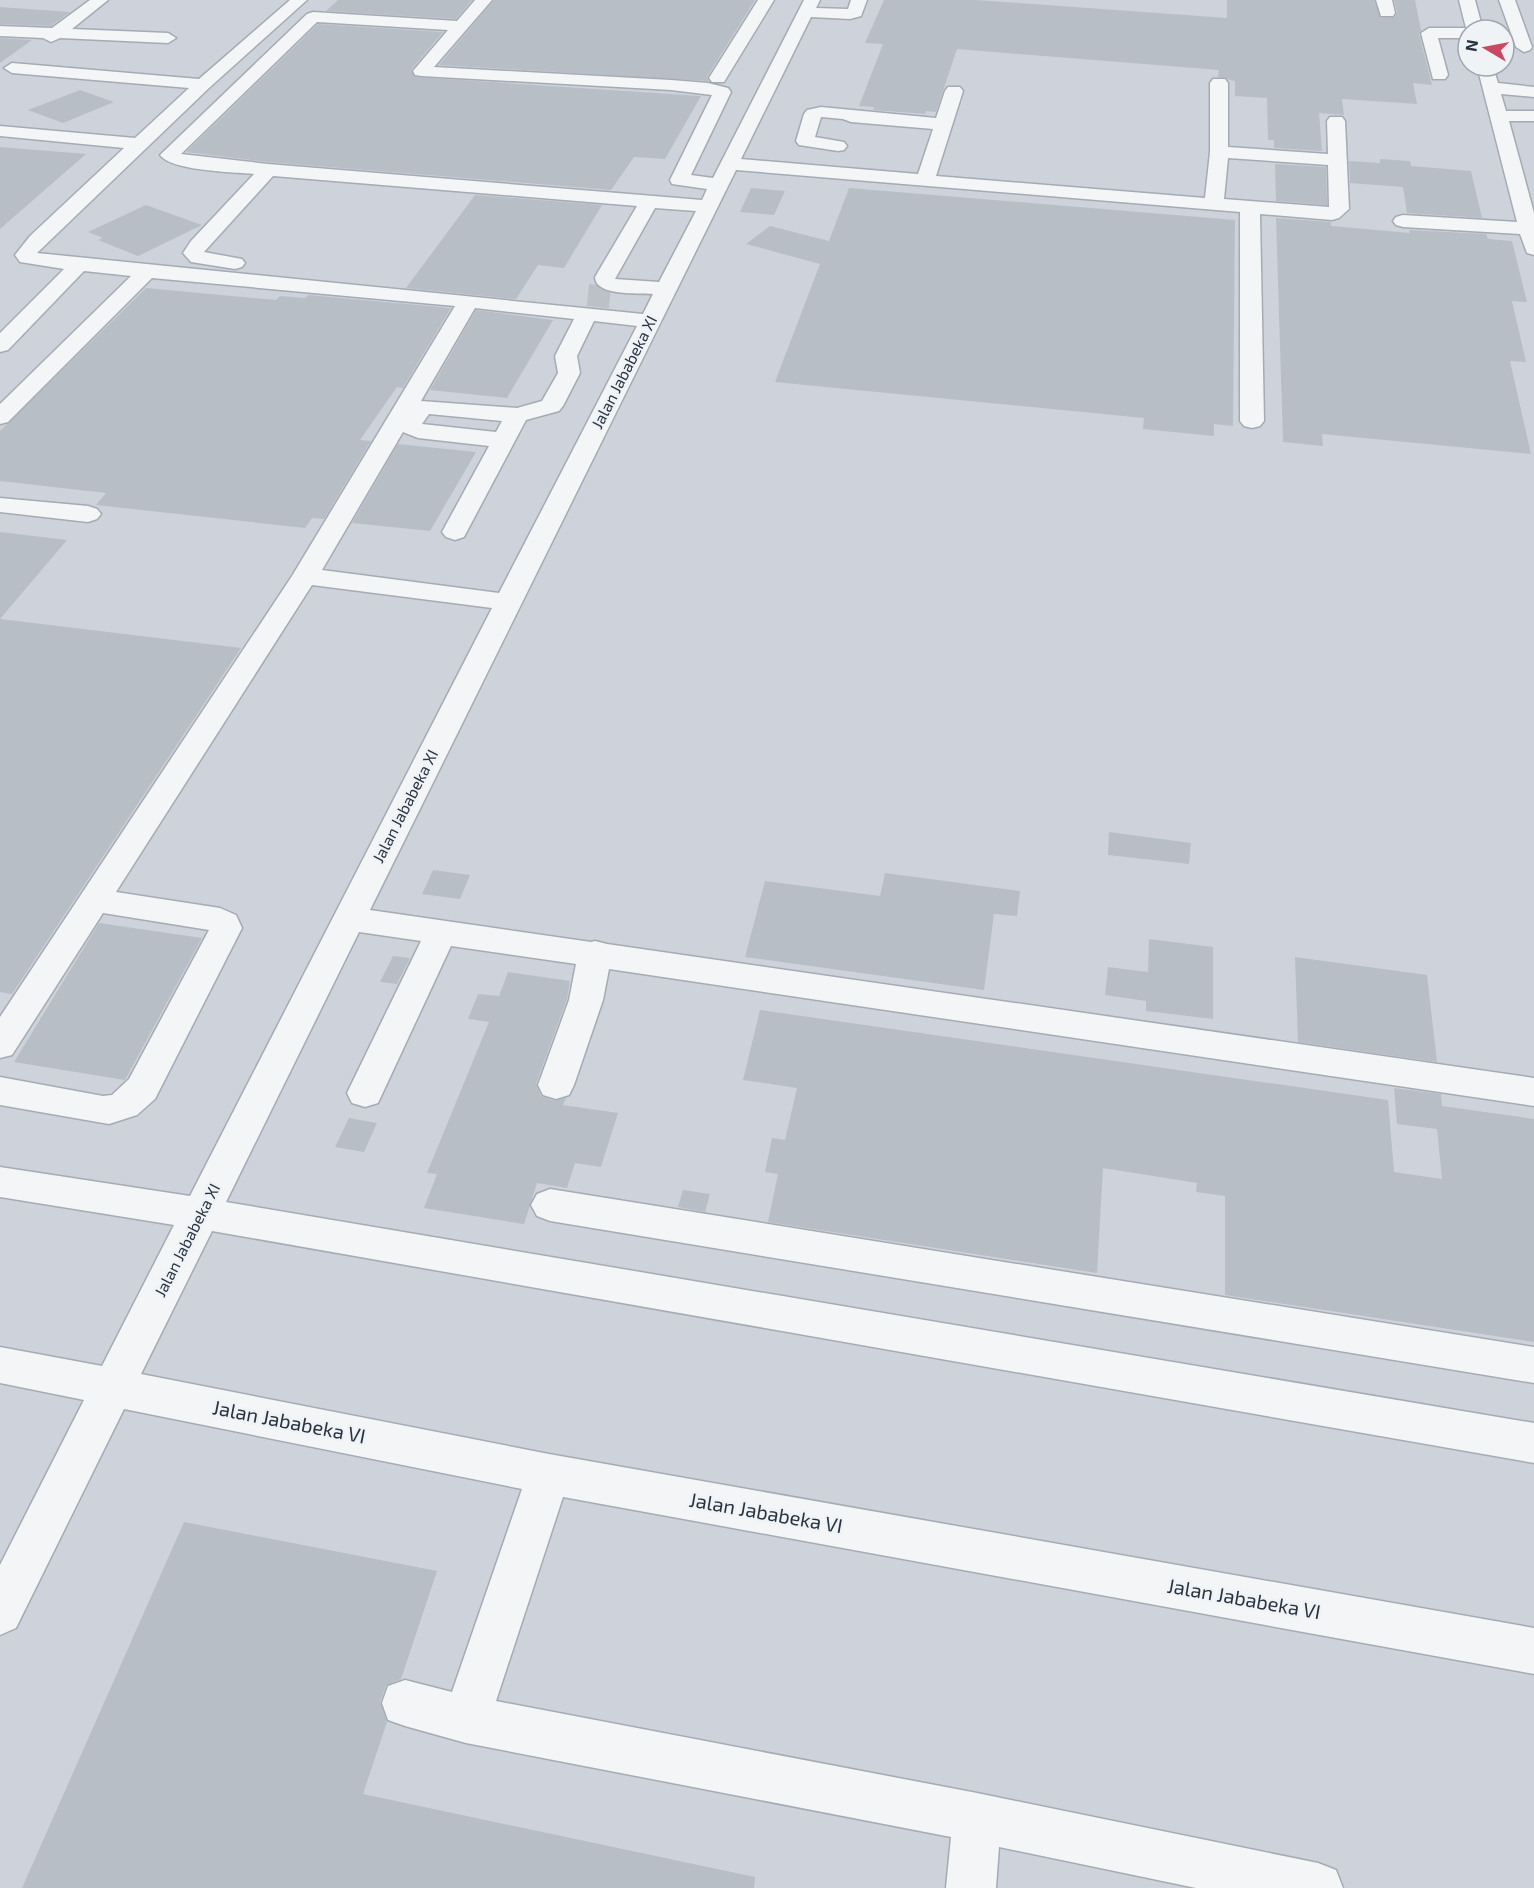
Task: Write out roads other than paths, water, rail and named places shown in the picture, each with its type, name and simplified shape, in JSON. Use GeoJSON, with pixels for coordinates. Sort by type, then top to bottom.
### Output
{"type":"FeatureCollection","features":[{"type":"Feature","properties":{"kind":"street"},"geometry":{"type":"LineString","coordinates":[[16,55],[56,33],[100,0]]}},
{"type":"Feature","properties":{"kind":"street"},"geometry":{"type":"LineString","coordinates":[[299,0],[203,84],[37,240],[25,255],[33,260],[79,265],[469,301],[587,305],[659,304]]}},
{"type":"Feature","properties":{"kind":"street"},"geometry":{"type":"LineString","coordinates":[[484,0],[430,58],[421,71],[671,85],[708,88],[722,92],[679,180],[719,185]]}},
{"type":"Feature","properties":{"kind":"street"},"geometry":{"type":"LineString","coordinates":[[718,78],[766,0]]}},
{"type":"Feature","properties":{"kind":"street"},"geometry":{"type":"LineString","coordinates":[[809,6],[850,14],[855,13],[859,0]]}},
{"type":"Feature","properties":{"kind":"street"},"geometry":{"type":"LineString","coordinates":[[1507,0],[1524,47]]}},
{"type":"Feature","properties":{"kind":"street","name":"Jalan Jababeka XI"},"geometry":{"type":"LineString","coordinates":[[0,1612],[719,185],[753,80],[809,6]]}},
{"type":"Feature","properties":{"kind":"street"},"geometry":{"type":"LineString","coordinates":[[1471,15],[1512,17]]}},
{"type":"Feature","properties":{"kind":"street"},"geometry":{"type":"LineString","coordinates":[[460,26],[313,17],[169,155],[180,160],[268,170],[649,202],[719,185],[828,174],[1337,213],[1336,121]]}},
{"type":"Feature","properties":{"kind":"street"},"geometry":{"type":"LineString","coordinates":[[0,31],[16,55],[203,84]]}},
{"type":"Feature","properties":{"kind":"street"},"geometry":{"type":"LineString","coordinates":[[56,33],[168,38]]}},
{"type":"Feature","properties":{"kind":"street"},"geometry":{"type":"LineString","coordinates":[[1439,75],[1429,33],[1456,33]]}},
{"type":"Feature","properties":{"kind":"street"},"geometry":{"type":"LineString","coordinates":[[16,55],[70,63]]}},
{"type":"Feature","properties":{"kind":"street"},"geometry":{"type":"LineString","coordinates":[[430,58],[753,80]]}},
{"type":"Feature","properties":{"kind":"street"},"geometry":{"type":"LineString","coordinates":[[1404,221],[1532,243],[1488,78]]}},
{"type":"Feature","properties":{"kind":"street"},"geometry":{"type":"LineString","coordinates":[[1214,204],[1219,152],[1219,83]]}},
{"type":"Feature","properties":{"kind":"street"},"geometry":{"type":"LineString","coordinates":[[1491,88],[1534,92]]}},
{"type":"Feature","properties":{"kind":"street"},"geometry":{"type":"LineString","coordinates":[[926,182],[942,124],[954,92]]}},
{"type":"Feature","properties":{"kind":"street"},"geometry":{"type":"LineString","coordinates":[[828,174],[853,109]]}},
{"type":"Feature","properties":{"kind":"street"},"geometry":{"type":"LineString","coordinates":[[838,146],[805,141],[813,114],[853,109],[942,124]]}},
{"type":"Feature","properties":{"kind":"street"},"geometry":{"type":"LineString","coordinates":[[1499,116],[1534,116]]}},
{"type":"Feature","properties":{"kind":"street"},"geometry":{"type":"LineString","coordinates":[[0,131],[141,144]]}},
{"type":"Feature","properties":{"kind":"street"},"geometry":{"type":"LineString","coordinates":[[1219,152],[1336,160]]}},
{"type":"Feature","properties":{"kind":"street"},"geometry":{"type":"LineString","coordinates":[[268,170],[198,245],[194,256],[587,305]]}},
{"type":"Feature","properties":{"kind":"street"},"geometry":{"type":"LineString","coordinates":[[649,202],[605,277],[605,282],[659,304]]}},
{"type":"Feature","properties":{"kind":"street"},"geometry":{"type":"LineString","coordinates":[[1250,207],[1252,421]]}},
{"type":"Feature","properties":{"kind":"street"},"geometry":{"type":"LineString","coordinates":[[0,345],[79,265]]}},
{"type":"Feature","properties":{"kind":"street"},"geometry":{"type":"LineString","coordinates":[[0,417],[147,272]]}},
{"type":"Feature","properties":{"kind":"street"},"geometry":{"type":"LineString","coordinates":[[617,298],[659,304]]}},
{"type":"Feature","properties":{"kind":"street"},"geometry":{"type":"LineString","coordinates":[[0,1045],[305,576],[469,301]]}},
{"type":"Feature","properties":{"kind":"street"},"geometry":{"type":"LineString","coordinates":[[504,440],[418,431],[412,429],[410,425],[415,415],[424,407],[518,415],[551,406],[569,373],[566,356],[587,305]]}},
{"type":"Feature","properties":{"kind":"street"},"geometry":{"type":"LineString","coordinates":[[455,532],[518,415]]}},
{"type":"Feature","properties":{"kind":"street"},"geometry":{"type":"LineString","coordinates":[[0,505],[88,514]]}},
{"type":"Feature","properties":{"kind":"street"},"geometry":{"type":"LineString","coordinates":[[305,576],[508,602]]}},
{"type":"Feature","properties":{"kind":"street"},"geometry":{"type":"LineString","coordinates":[[0,1091],[103,1110],[117,1109],[128,1103],[142,1089],[226,928],[220,920],[95,900]]}},
{"type":"Feature","properties":{"kind":"street"},"geometry":{"type":"LineString","coordinates":[[348,919],[595,953],[1534,1092]]}},
{"type":"Feature","properties":{"kind":"street"},"geometry":{"type":"LineString","coordinates":[[365,1093],[442,931]]}},
{"type":"Feature","properties":{"kind":"street"},"geometry":{"type":"LineString","coordinates":[[556,1085],[586,1000],[595,953]]}},
{"type":"Feature","properties":{"kind":"street"},"geometry":{"type":"LineString","coordinates":[[0,1182],[194,1224],[1534,1443]]}},
{"type":"Feature","properties":{"kind":"street"},"geometry":{"type":"LineString","coordinates":[[550,1205],[1534,1365]]}},
{"type":"Feature","properties":{"kind":"street","name":"Jalan Jababeka VI"},"geometry":{"type":"LineString","coordinates":[[0,1365],[121,1372],[549,1474],[1534,1651]]}},
{"type":"Feature","properties":{"kind":"street"},"geometry":{"type":"LineString","coordinates":[[466,1719],[549,1474]]}},
{"type":"Feature","properties":{"kind":"street"},"geometry":{"type":"LineString","coordinates":[[405,1703],[466,1719],[977,1818],[1318,1888]]}},
{"type":"Feature","properties":{"kind":"street"},"geometry":{"type":"LineString","coordinates":[[971,1888],[977,1818]]}},
{"type":"Feature","properties":{"kind":"tunnel"},"geometry":{"type":"LineString","coordinates":[[588,295],[617,298]]}}]}
